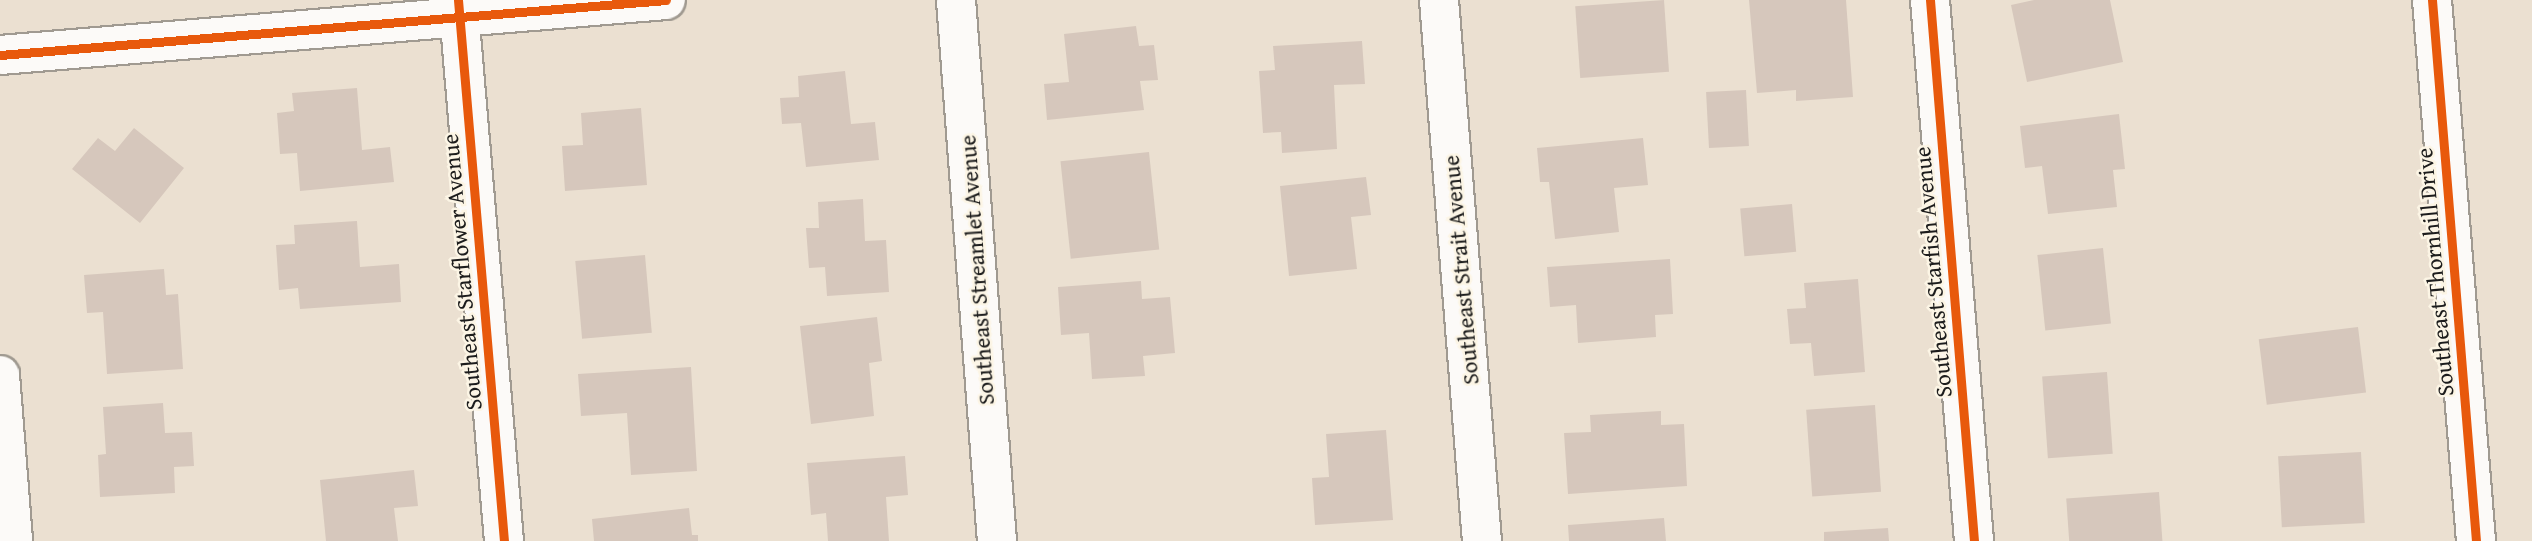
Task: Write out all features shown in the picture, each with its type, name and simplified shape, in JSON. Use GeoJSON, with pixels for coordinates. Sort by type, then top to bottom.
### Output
{"type":"FeatureCollection","features":[{"type":"Feature","properties":{"kind":"street"},"geometry":{"type":"LineString","coordinates":[[0,55],[459,8],[666,0]]}},
{"type":"Feature","properties":{"kind":"street","name":"Southeast Streamlet Avenue"},"geometry":{"type":"LineString","coordinates":[[956,0],[997,541]]}},
{"type":"Feature","properties":{"kind":"street","name":"Southeast Strait Avenue"},"geometry":{"type":"LineString","coordinates":[[1439,0],[1482,541]]}},
{"type":"Feature","properties":{"kind":"street","name":"Southeast Starfish Avenue"},"geometry":{"type":"LineString","coordinates":[[1930,0],[1974,541]]}},
{"type":"Feature","properties":{"kind":"street","name":"Southeast Thornhill Drive"},"geometry":{"type":"LineString","coordinates":[[2432,0],[2476,541]]}},
{"type":"Feature","properties":{"kind":"street","name":"Southeast Starflower Avenue"},"geometry":{"type":"LineString","coordinates":[[459,8],[504,541]]}},
{"type":"Feature","properties":{"kind":"street"},"geometry":{"type":"LineString","coordinates":[[0,375],[13,541]]}},
{"type":"Feature","properties":{"kind":"building"},"geometry":{"type":"Polygon","coordinates":[[[1664,0],[1669,72],[1580,78],[1575,6],[1664,0]]]}},
{"type":"Feature","properties":{"kind":"building"},"geometry":{"type":"Polygon","coordinates":[[[1749,0],[1846,0],[1853,97],[1796,101],[1796,90],[1757,93],[1749,0]]]}},
{"type":"Feature","properties":{"kind":"building"},"geometry":{"type":"Polygon","coordinates":[[[2034,0],[2110,0],[2123,62],[2027,82],[2011,5],[2034,0]]]}},
{"type":"Feature","properties":{"kind":"building"},"geometry":{"type":"Polygon","coordinates":[[[1136,26],[1139,46],[1154,45],[1158,80],[1140,81],[1144,110],[1047,120],[1044,84],[1069,82],[1064,34],[1136,26]]]}},
{"type":"Feature","properties":{"kind":"building"},"geometry":{"type":"Polygon","coordinates":[[[1362,41],[1365,84],[1334,85],[1337,149],[1282,153],[1281,132],[1263,133],[1259,71],[1275,70],[1273,46],[1362,41]]]}},
{"type":"Feature","properties":{"kind":"building"},"geometry":{"type":"Polygon","coordinates":[[[845,71],[851,124],[875,122],[879,160],[806,167],[801,123],[782,124],[780,98],[799,97],[798,76],[845,71]]]}},
{"type":"Feature","properties":{"kind":"building"},"geometry":{"type":"Polygon","coordinates":[[[357,88],[362,150],[390,147],[394,182],[300,191],[297,153],[280,154],[277,113],[294,111],[292,93],[357,88]]]}},
{"type":"Feature","properties":{"kind":"building"},"geometry":{"type":"Polygon","coordinates":[[[1746,90],[1749,146],[1709,148],[1706,92],[1746,90]]]}},
{"type":"Feature","properties":{"kind":"building"},"geometry":{"type":"Polygon","coordinates":[[[641,108],[647,185],[565,191],[562,146],[583,145],[581,113],[641,108]]]}},
{"type":"Feature","properties":{"kind":"building"},"geometry":{"type":"Polygon","coordinates":[[[2119,114],[2125,169],[2113,170],[2117,207],[2048,214],[2042,166],[2025,168],[2020,126],[2119,114]]]}},
{"type":"Feature","properties":{"kind":"building"},"geometry":{"type":"Polygon","coordinates":[[[134,128],[184,168],[140,223],[72,169],[98,138],[115,151],[134,128]]]}},
{"type":"Feature","properties":{"kind":"building"},"geometry":{"type":"Polygon","coordinates":[[[1643,138],[1648,185],[1614,188],[1619,232],[1555,239],[1549,182],[1540,182],[1537,148],[1643,138]]]}},
{"type":"Feature","properties":{"kind":"building"},"geometry":{"type":"Polygon","coordinates":[[[1149,152],[1159,249],[1071,259],[1060,161],[1149,152]]]}},
{"type":"Feature","properties":{"kind":"building"},"geometry":{"type":"Polygon","coordinates":[[[1366,177],[1371,215],[1351,217],[1357,269],[1289,276],[1280,186],[1366,177]]]}},
{"type":"Feature","properties":{"kind":"building"},"geometry":{"type":"Polygon","coordinates":[[[863,199],[865,241],[886,240],[889,292],[827,296],[825,267],[809,268],[806,228],[819,228],[818,202],[863,199]]]}},
{"type":"Feature","properties":{"kind":"building"},"geometry":{"type":"Polygon","coordinates":[[[1792,204],[1796,252],[1744,256],[1740,209],[1792,204]]]}},
{"type":"Feature","properties":{"kind":"building"},"geometry":{"type":"Polygon","coordinates":[[[357,221],[360,267],[399,264],[401,302],[300,309],[298,288],[279,290],[276,245],[295,244],[294,225],[357,221]]]}},
{"type":"Feature","properties":{"kind":"building"},"geometry":{"type":"Polygon","coordinates":[[[2103,248],[2111,324],[2045,330],[2037,255],[2103,248]]]}},
{"type":"Feature","properties":{"kind":"building"},"geometry":{"type":"Polygon","coordinates":[[[645,255],[652,333],[582,339],[575,261],[645,255]]]}},
{"type":"Feature","properties":{"kind":"building"},"geometry":{"type":"Polygon","coordinates":[[[1670,259],[1673,314],[1655,315],[1656,337],[1578,343],[1576,305],[1550,307],[1547,267],[1670,259]]]}},
{"type":"Feature","properties":{"kind":"building"},"geometry":{"type":"Polygon","coordinates":[[[164,269],[166,295],[178,294],[183,369],[107,374],[103,312],[87,313],[84,275],[164,269]]]}},
{"type":"Feature","properties":{"kind":"building"},"geometry":{"type":"Polygon","coordinates":[[[1858,279],[1865,372],[1814,376],[1811,343],[1790,344],[1787,309],[1806,308],[1804,283],[1858,279]]]}},
{"type":"Feature","properties":{"kind":"building"},"geometry":{"type":"Polygon","coordinates":[[[1141,281],[1142,299],[1170,297],[1175,353],[1143,356],[1145,376],[1092,379],[1089,333],[1061,335],[1058,287],[1141,281]]]}},
{"type":"Feature","properties":{"kind":"building"},"geometry":{"type":"Polygon","coordinates":[[[877,317],[882,361],[869,363],[874,416],[811,424],[800,326],[877,317]]]}},
{"type":"Feature","properties":{"kind":"building"},"geometry":{"type":"Polygon","coordinates":[[[2358,327],[2366,393],[2267,405],[2259,339],[2358,327]]]}},
{"type":"Feature","properties":{"kind":"building"},"geometry":{"type":"Polygon","coordinates":[[[691,367],[697,471],[631,475],[627,413],[581,416],[578,374],[691,367]]]}},
{"type":"Feature","properties":{"kind":"building"},"geometry":{"type":"Polygon","coordinates":[[[2107,372],[2113,454],[2048,458],[2042,377],[2107,372]]]}},
{"type":"Feature","properties":{"kind":"building"},"geometry":{"type":"Polygon","coordinates":[[[163,403],[165,433],[192,432],[194,466],[174,467],[175,493],[100,497],[98,455],[106,454],[103,407],[163,403]]]}},
{"type":"Feature","properties":{"kind":"building"},"geometry":{"type":"Polygon","coordinates":[[[1875,405],[1881,492],[1812,497],[1806,410],[1875,405]]]}},
{"type":"Feature","properties":{"kind":"building"},"geometry":{"type":"Polygon","coordinates":[[[1661,411],[1661,425],[1684,424],[1687,486],[1568,494],[1564,433],[1591,432],[1590,415],[1661,411]]]}},
{"type":"Feature","properties":{"kind":"building"},"geometry":{"type":"Polygon","coordinates":[[[1386,430],[1393,520],[1315,525],[1312,478],[1329,477],[1326,434],[1386,430]]]}},
{"type":"Feature","properties":{"kind":"building"},"geometry":{"type":"Polygon","coordinates":[[[2361,452],[2365,523],[2282,527],[2278,456],[2361,452]]]}},
{"type":"Feature","properties":{"kind":"building"},"geometry":{"type":"Polygon","coordinates":[[[905,456],[908,495],[886,497],[889,541],[828,541],[826,513],[811,515],[807,463],[905,456]]]}},
{"type":"Feature","properties":{"kind":"building"},"geometry":{"type":"Polygon","coordinates":[[[414,470],[418,506],[394,508],[398,541],[326,541],[320,480],[414,470]]]}},
{"type":"Feature","properties":{"kind":"building"},"geometry":{"type":"Polygon","coordinates":[[[2159,492],[2162,541],[2069,541],[2066,498],[2159,492]]]}},
{"type":"Feature","properties":{"kind":"building"},"geometry":{"type":"Polygon","coordinates":[[[689,508],[692,535],[698,535],[698,541],[594,541],[592,519],[689,508]]]}},
{"type":"Feature","properties":{"kind":"building"},"geometry":{"type":"Polygon","coordinates":[[[1664,518],[1666,541],[1569,541],[1568,525],[1664,518]]]}},
{"type":"Feature","properties":{"kind":"building"},"geometry":{"type":"Polygon","coordinates":[[[1888,528],[1889,541],[1824,541],[1824,532],[1888,528]]]}},
{"type":"Feature","properties":{"kind":"cycle path"},"geometry":{"type":"LineString","coordinates":[[458,0],[504,541]]}},
{"type":"Feature","properties":{"kind":"cycle path"},"geometry":{"type":"LineString","coordinates":[[0,55],[666,0]]}},
{"type":"Feature","properties":{"kind":"cycle path"},"geometry":{"type":"LineString","coordinates":[[1930,0],[1974,541]]}},
{"type":"Feature","properties":{"kind":"cycle path"},"geometry":{"type":"LineString","coordinates":[[2432,0],[2476,541]]}}]}
